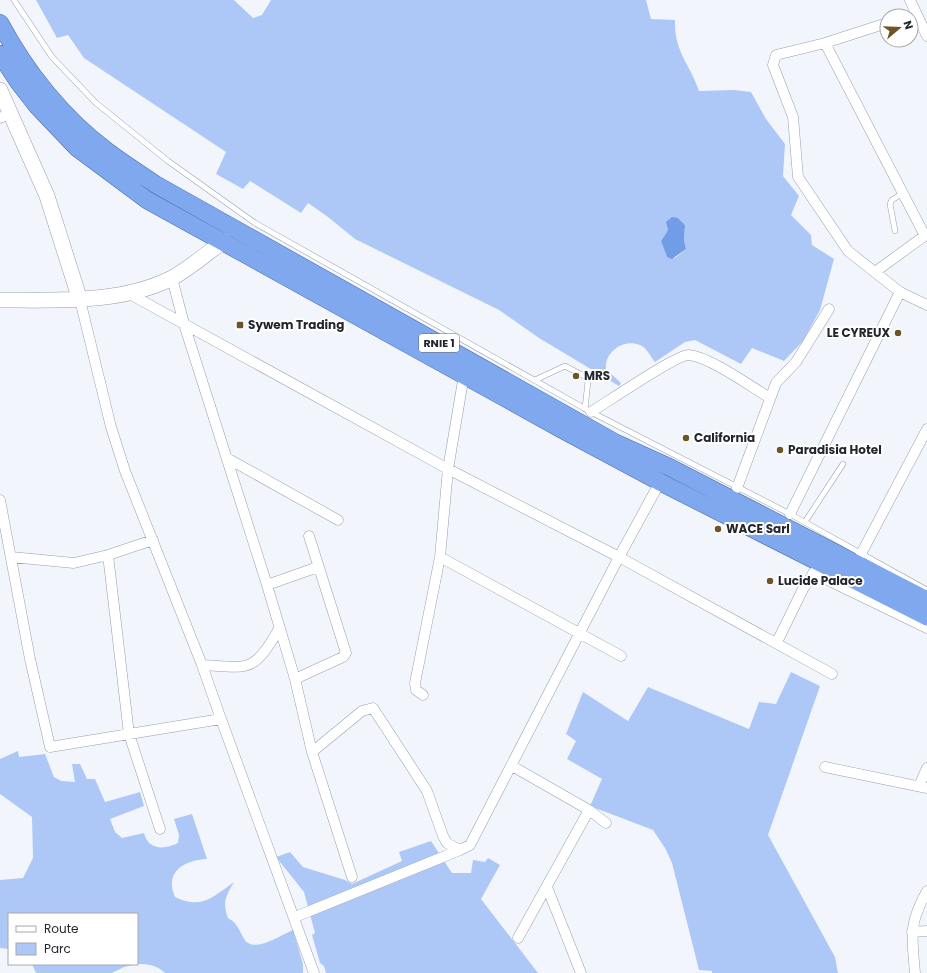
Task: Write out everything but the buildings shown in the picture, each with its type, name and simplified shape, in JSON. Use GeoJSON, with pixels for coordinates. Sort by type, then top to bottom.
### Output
{"type":"FeatureCollection","features":[{"type":"Feature","properties":{"kind":"highway","name":"RNIE 1"},"geometry":{"type":"LineString","coordinates":[[0,23],[18,54],[38,82],[81,129],[107,151],[155,184],[616,443],[669,467],[927,600]]}},
{"type":"Feature","properties":{"kind":"highway","name":"RNIE 1"},"geometry":{"type":"LineString","coordinates":[[0,54],[19,84],[37,106],[77,148],[147,200],[817,568],[926,621]]}},
{"type":"Feature","properties":{"kind":"main road"},"geometry":{"type":"LineString","coordinates":[[0,90],[5,115],[47,196],[80,300]]}},
{"type":"Feature","properties":{"kind":"main road"},"geometry":{"type":"LineString","coordinates":[[0,300],[80,300],[142,289],[172,278],[224,241]]}},
{"type":"Feature","properties":{"kind":"street"},"geometry":{"type":"LineString","coordinates":[[910,0],[927,36]]}},
{"type":"Feature","properties":{"kind":"street"},"geometry":{"type":"LineString","coordinates":[[879,26],[825,43],[776,55],[773,65],[793,117],[798,177],[848,251],[900,292],[927,305]]}},
{"type":"Feature","properties":{"kind":"street"},"geometry":{"type":"LineString","coordinates":[[825,43],[926,235],[875,272]]}},
{"type":"Feature","properties":{"kind":"street"},"geometry":{"type":"LineString","coordinates":[[172,278],[184,324],[267,585],[295,680],[312,752],[352,877]]}},
{"type":"Feature","properties":{"kind":"street"},"geometry":{"type":"LineString","coordinates":[[126,292],[448,469],[619,557],[777,642],[832,674]]}},
{"type":"Feature","properties":{"kind":"street"},"geometry":{"type":"LineString","coordinates":[[790,514],[900,292]]}},
{"type":"Feature","properties":{"kind":"street"},"geometry":{"type":"LineString","coordinates":[[80,300],[114,434],[125,471],[202,664],[220,719],[295,918],[314,973]]}},
{"type":"Feature","properties":{"kind":"street"},"geometry":{"type":"LineString","coordinates":[[737,488],[776,383],[796,362],[829,309]]}},
{"type":"Feature","properties":{"kind":"street"},"geometry":{"type":"LineString","coordinates":[[588,410],[671,362],[687,355],[703,359],[770,398]]}},
{"type":"Feature","properties":{"kind":"street"},"geometry":{"type":"LineString","coordinates":[[423,695],[416,690],[415,683],[440,557],[448,469],[464,375]]}},
{"type":"Feature","properties":{"kind":"street"},"geometry":{"type":"LineString","coordinates":[[861,554],[927,429]]}},
{"type":"Feature","properties":{"kind":"street"},"geometry":{"type":"LineString","coordinates":[[227,458],[338,520]]}},
{"type":"Feature","properties":{"kind":"street"},"geometry":{"type":"LineString","coordinates":[[295,918],[470,845],[619,557],[660,482]]}},
{"type":"Feature","properties":{"kind":"street"},"geometry":{"type":"LineString","coordinates":[[0,502],[30,659],[50,747],[220,719]]}},
{"type":"Feature","properties":{"kind":"street"},"geometry":{"type":"LineString","coordinates":[[295,680],[343,657],[346,653],[309,536]]}},
{"type":"Feature","properties":{"kind":"street"},"geometry":{"type":"LineString","coordinates":[[11,557],[74,563],[108,555],[153,540]]}},
{"type":"Feature","properties":{"kind":"street"},"geometry":{"type":"LineString","coordinates":[[108,555],[129,734],[160,829]]}},
{"type":"Feature","properties":{"kind":"street"},"geometry":{"type":"LineString","coordinates":[[440,557],[621,656]]}},
{"type":"Feature","properties":{"kind":"street"},"geometry":{"type":"LineString","coordinates":[[267,585],[318,567]]}},
{"type":"Feature","properties":{"kind":"street"},"geometry":{"type":"LineString","coordinates":[[777,642],[817,568]]}},
{"type":"Feature","properties":{"kind":"street"},"geometry":{"type":"LineString","coordinates":[[202,664],[236,667],[248,666],[258,660],[268,648],[279,629]]}},
{"type":"Feature","properties":{"kind":"street"},"geometry":{"type":"LineString","coordinates":[[312,752],[362,711],[373,708],[427,791],[443,836],[447,843],[460,850]]}},
{"type":"Feature","properties":{"kind":"street"},"geometry":{"type":"LineString","coordinates":[[512,766],[589,810],[606,823]]}},
{"type":"Feature","properties":{"kind":"street"},"geometry":{"type":"LineString","coordinates":[[825,767],[923,787],[927,768]]}},
{"type":"Feature","properties":{"kind":"street"},"geometry":{"type":"LineString","coordinates":[[518,938],[589,810]]}},
{"type":"Feature","properties":{"kind":"street"},"geometry":{"type":"LineString","coordinates":[[546,887],[581,973]]}},
{"type":"Feature","properties":{"kind":"street"},"geometry":{"type":"LineString","coordinates":[[915,973],[912,932],[916,911],[927,891]]}},
{"type":"Feature","properties":{"kind":"street"},"geometry":{"type":"LineString","coordinates":[[912,932],[927,931]]}},
{"type":"Feature","properties":{"kind":"lane"},"geometry":{"type":"LineString","coordinates":[[14,0],[52,57],[96,103],[168,161],[255,223],[588,410],[790,514],[927,590]]}},
{"type":"Feature","properties":{"kind":"lane"},"geometry":{"type":"LineString","coordinates":[[895,230],[890,204],[892,200],[903,193]]}},
{"type":"Feature","properties":{"kind":"lane"},"geometry":{"type":"LineString","coordinates":[[535,380],[565,366],[586,377],[588,381],[588,410]]}},
{"type":"Feature","properties":{"kind":"lane"},"geometry":{"type":"LineString","coordinates":[[805,522],[843,464]]}},
{"type":"Feature","properties":{"kind":"green space"},"geometry":{"type":"Polygon","coordinates":[[[36,0],[234,0],[253,18],[262,15],[271,0],[646,0],[651,19],[675,20],[677,41],[699,91],[734,90],[751,92],[766,119],[785,144],[783,176],[799,196],[791,215],[811,235],[812,245],[834,259],[820,310],[803,341],[784,361],[752,348],[741,364],[695,340],[685,342],[655,362],[647,350],[642,346],[634,343],[622,345],[612,352],[606,363],[606,369],[621,383],[619,386],[539,338],[499,310],[355,239],[308,203],[301,213],[250,181],[243,189],[216,174],[226,152],[84,58],[68,35],[57,38],[36,0]],[[678,218],[667,225],[668,230],[661,241],[667,257],[675,258],[686,249],[684,240],[685,225],[678,218]]]}},
{"type":"Feature","properties":{"kind":"green space"},"geometry":{"type":"Polygon","coordinates":[[[791,672],[820,686],[768,835],[835,957],[838,973],[712,973],[712,971],[699,970],[672,863],[665,848],[653,830],[590,806],[602,779],[567,759],[576,741],[566,734],[583,692],[628,721],[648,687],[749,729],[759,702],[776,704],[791,672]]]}},
{"type":"Feature","properties":{"kind":"green space"},"geometry":{"type":"Polygon","coordinates":[[[18,751],[19,757],[45,754],[54,777],[61,781],[75,782],[72,764],[80,764],[87,779],[95,779],[105,802],[140,792],[144,806],[110,819],[115,832],[122,838],[144,833],[149,843],[157,847],[167,847],[173,845],[178,843],[179,835],[174,819],[192,814],[207,859],[191,862],[178,869],[174,874],[172,881],[172,888],[175,897],[184,901],[200,902],[213,897],[234,882],[225,903],[228,918],[239,929],[247,942],[253,945],[274,939],[293,930],[303,964],[303,973],[165,973],[159,968],[145,964],[138,964],[138,913],[8,913],[8,949],[0,948],[0,880],[23,878],[33,858],[32,817],[0,794],[0,759],[18,751]]]}},
{"type":"Feature","properties":{"kind":"green space"},"geometry":{"type":"Polygon","coordinates":[[[431,841],[452,873],[471,873],[473,860],[485,862],[488,858],[500,865],[481,899],[538,973],[326,973],[324,966],[320,963],[312,935],[315,933],[304,892],[276,857],[290,852],[303,867],[345,880],[352,884],[402,861],[399,852],[431,841]]]}},
{"type":"Feature","properties":{"kind":"green space"},"geometry":{"type":"Polygon","coordinates":[[[32,965],[132,965],[112,973],[36,973],[32,965]]]}},
{"type":"Feature","properties":{"kind":"shaded area"},"geometry":{"type":"Polygon","coordinates":[[[672,217],[678,218],[685,225],[684,240],[686,249],[672,259],[667,257],[661,241],[668,230],[666,222],[672,217]]]}},
{"type":"Feature","properties":{"kind":"place","name":"Sywem Trading"},"geometry":{"type":"Point","coordinates":[240,325]}},
{"type":"Feature","properties":{"kind":"place","name":"LE CYREUX"},"geometry":{"type":"Point","coordinates":[898,333]}},
{"type":"Feature","properties":{"kind":"place","name":"MRS"},"geometry":{"type":"Point","coordinates":[576,376]}},
{"type":"Feature","properties":{"kind":"place","name":"California"},"geometry":{"type":"Point","coordinates":[686,438]}},
{"type":"Feature","properties":{"kind":"place","name":"Paradisia Hotel"},"geometry":{"type":"Point","coordinates":[780,450]}},
{"type":"Feature","properties":{"kind":"place","name":"WACE Sarl"},"geometry":{"type":"Point","coordinates":[718,529]}},
{"type":"Feature","properties":{"kind":"place","name":"Lucide Palace"},"geometry":{"type":"Point","coordinates":[770,581]}}]}
